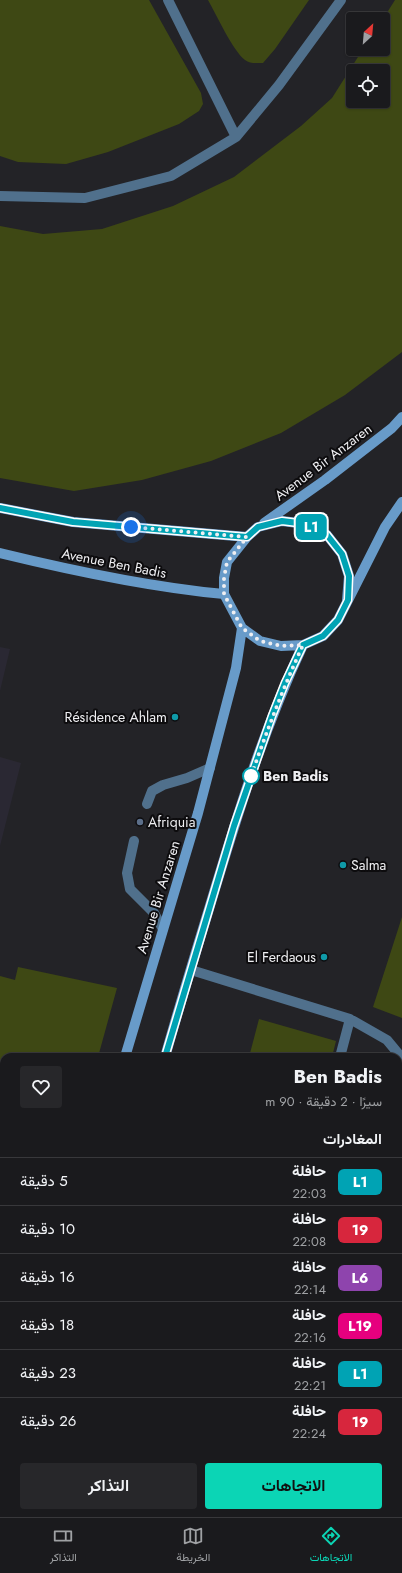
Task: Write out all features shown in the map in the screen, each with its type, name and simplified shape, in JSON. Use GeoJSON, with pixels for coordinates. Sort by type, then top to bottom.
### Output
{"type":"FeatureCollection","features":[{"type":"Feature","properties":{"kind":"main road","name":"Avenue Bir Anzaren"},"geometry":{"type":"LineString","coordinates":[[402,417],[392,428],[325,480],[258,527],[247,537],[227,562],[224,578],[224,594],[242,628],[260,641],[281,646],[303,645],[323,636],[338,620],[386,527],[402,502]]}},
{"type":"Feature","properties":{"kind":"main road"},"geometry":{"type":"LineString","coordinates":[[0,508],[73,522],[247,537]]}},
{"type":"Feature","properties":{"kind":"main road","name":"Avenue Bir Anzaren"},"geometry":{"type":"LineString","coordinates":[[258,527],[282,521],[294,522],[306,524],[327,535],[342,554],[349,576],[348,600]]}},
{"type":"Feature","properties":{"kind":"main road","name":"Avenue Ben Badis"},"geometry":{"type":"LineString","coordinates":[[0,553],[46,564],[136,581],[193,591],[224,594]]}},
{"type":"Feature","properties":{"kind":"main road","name":"Avenue Bir Anzaren"},"geometry":{"type":"LineString","coordinates":[[126,1053],[198,814],[236,668],[242,628]]}},
{"type":"Feature","properties":{"kind":"main road"},"geometry":{"type":"LineString","coordinates":[[166,1053],[239,811],[272,716],[285,683],[303,645]]}},
{"type":"Feature","properties":{"kind":"street"},"geometry":{"type":"LineString","coordinates":[[168,0],[236,137]]}},
{"type":"Feature","properties":{"kind":"street"},"geometry":{"type":"LineString","coordinates":[[0,196],[85,198],[171,176],[236,137],[279,86],[341,0]]}},
{"type":"Feature","properties":{"kind":"street"},"geometry":{"type":"LineString","coordinates":[[147,804],[152,791],[163,785],[187,778],[210,768]]}},
{"type":"Feature","properties":{"kind":"street"},"geometry":{"type":"LineString","coordinates":[[134,841],[127,873],[130,889],[154,913],[163,929]]}},
{"type":"Feature","properties":{"kind":"street"},"geometry":{"type":"LineString","coordinates":[[191,970],[350,1019],[387,1040],[398,1053]]}},
{"type":"Feature","properties":{"kind":"street"},"geometry":{"type":"LineString","coordinates":[[341,1053],[350,1019]]}},
{"type":"Feature","properties":{"kind":"shaded area"},"geometry":{"type":"Polygon","coordinates":[[[0,647],[10,649],[0,691],[0,647]]]}},
{"type":"Feature","properties":{"kind":"shaded area"},"geometry":{"type":"Polygon","coordinates":[[[0,757],[21,763],[0,846],[0,757]]]}},
{"type":"Feature","properties":{"kind":"green space"},"geometry":{"type":"Polygon","coordinates":[[[0,0],[149,0],[201,93],[203,104],[199,111],[179,124],[108,152],[66,164],[18,162],[0,156],[0,0]]]}},
{"type":"Feature","properties":{"kind":"green space"},"geometry":{"type":"Polygon","coordinates":[[[208,0],[309,0],[275,49],[263,63],[251,63],[245,60],[235,49],[208,0]]]}},
{"type":"Feature","properties":{"kind":"green space"},"geometry":{"type":"Polygon","coordinates":[[[395,0],[402,0],[402,352],[345,395],[281,433],[211,461],[142,480],[74,491],[0,478],[0,226],[43,234],[102,229],[173,206],[234,177],[301,126],[332,98],[346,76],[346,108],[390,108],[390,64],[354,64],[359,56],[390,56],[390,12],[387,12],[395,0]]]}},
{"type":"Feature","properties":{"kind":"green space"},"geometry":{"type":"Polygon","coordinates":[[[402,917],[402,1018],[373,1007],[402,917]]]}},
{"type":"Feature","properties":{"kind":"green space"},"geometry":{"type":"Polygon","coordinates":[[[18,967],[117,988],[99,1053],[0,1053],[0,976],[15,980],[18,967]]]}},
{"type":"Feature","properties":{"kind":"green space"},"geometry":{"type":"Polygon","coordinates":[[[259,1019],[336,1041],[333,1053],[250,1053],[259,1019]]]}},
{"type":"Feature","properties":{"kind":"bus line","name":"L1"},"geometry":{"type":"LineString","coordinates":[[0,508],[73,522],[247,537],[258,527],[282,521],[306,524],[327,535],[342,554],[349,576],[348,600],[338,620],[323,636],[303,645],[285,683],[272,716],[234,826],[166,1053]]}},
{"type":"Feature","properties":{"kind":"place","name":"Résidence Ahlam"},"geometry":{"type":"Point","coordinates":[175,717]}},
{"type":"Feature","properties":{"kind":"place","name":"Ben Badis"},"geometry":{"type":"Point","coordinates":[251,776]}},
{"type":"Feature","properties":{"kind":"place","name":"Afriquia"},"geometry":{"type":"Point","coordinates":[140,822]}},
{"type":"Feature","properties":{"kind":"place","name":"Salma"},"geometry":{"type":"Point","coordinates":[343,865]}},
{"type":"Feature","properties":{"kind":"place","name":"El Ferdaous"},"geometry":{"type":"Point","coordinates":[324,957]}},
{"type":"Feature","properties":{"kind":"route"},"geometry":{"type":"LineString","coordinates":[[131,527],[247,537],[227,562],[224,578],[224,594],[242,628],[260,641],[281,646],[303,645],[285,683],[251,776]]}}]}
